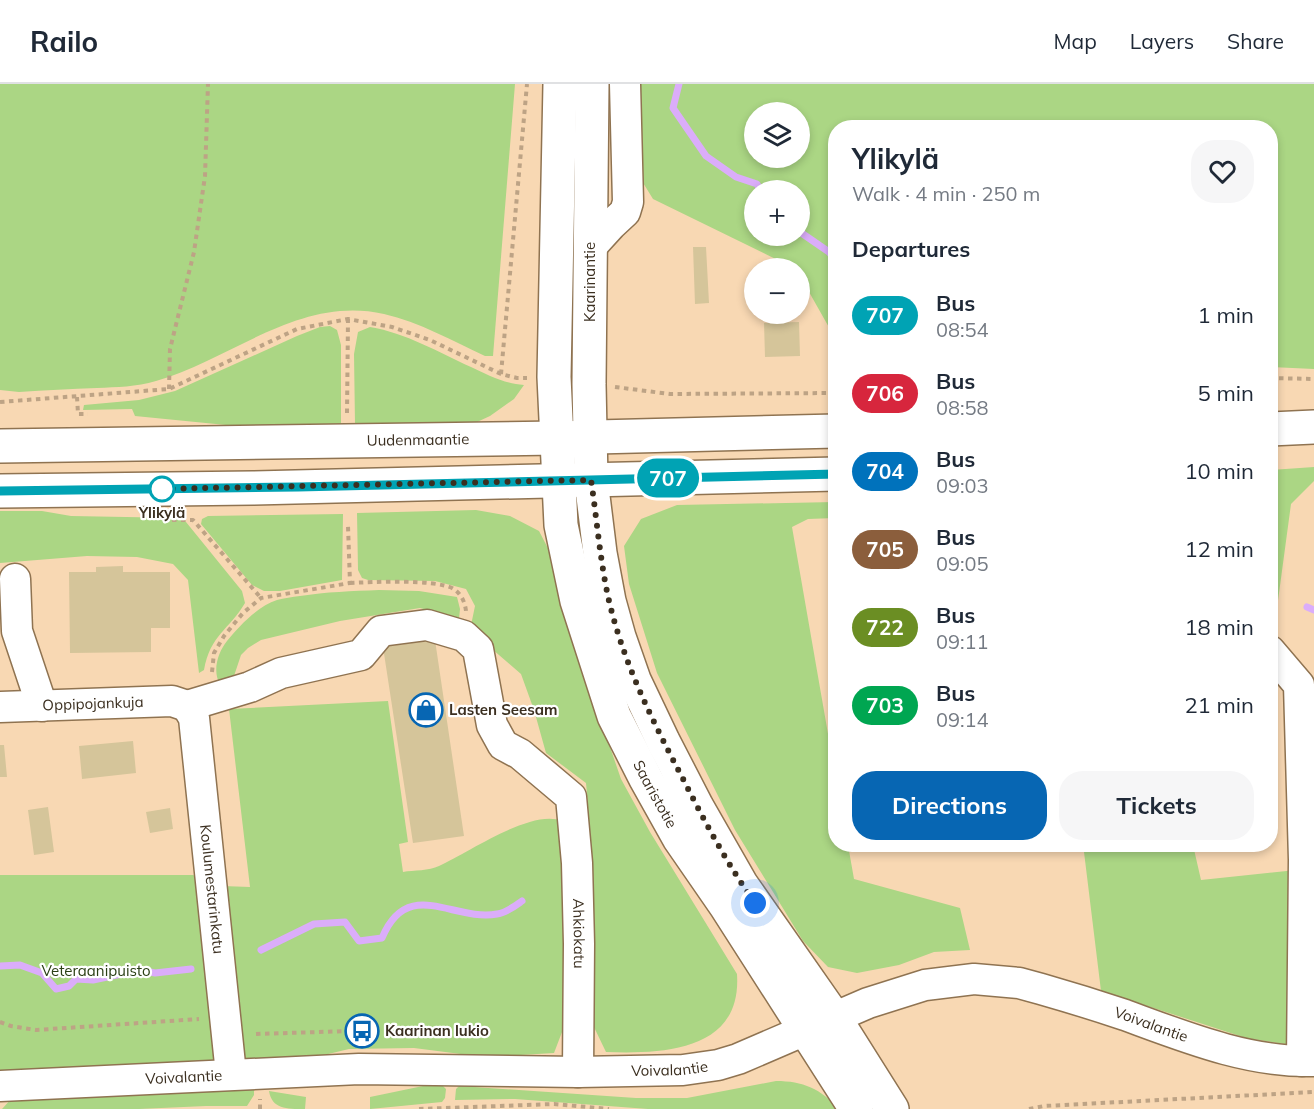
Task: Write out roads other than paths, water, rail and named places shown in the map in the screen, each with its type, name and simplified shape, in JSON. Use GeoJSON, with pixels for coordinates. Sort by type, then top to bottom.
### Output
{"type":"FeatureCollection","features":[{"type":"Feature","properties":{"kind":"main road"},"geometry":{"type":"LineString","coordinates":[[557,438],[554,354],[560,84]]}},
{"type":"Feature","properties":{"kind":"main road","name":"Kaarinantie"},"geometry":{"type":"LineString","coordinates":[[591,480],[592,84]]}},
{"type":"Feature","properties":{"kind":"main road"},"geometry":{"type":"LineString","coordinates":[[1278,429],[1314,427]]}},
{"type":"Feature","properties":{"kind":"main road","name":"Uudenmaantie"},"geometry":{"type":"LineString","coordinates":[[0,446],[557,438],[828,431]]}},
{"type":"Feature","properties":{"kind":"main road","name":"Saaristotie"},"geometry":{"type":"LineString","coordinates":[[557,438],[561,525],[574,591],[615,716],[646,779],[679,838],[726,906],[856,1109]]}},
{"type":"Feature","properties":{"kind":"main road"},"geometry":{"type":"LineString","coordinates":[[0,491],[265,488],[828,474]]}},
{"type":"Feature","properties":{"kind":"main road","name":"Saaristotie"},"geometry":{"type":"LineString","coordinates":[[591,480],[600,553],[609,601],[634,680],[697,807],[741,884],[834,1017],[892,1109]]}},
{"type":"Feature","properties":{"kind":"street"},"geometry":{"type":"LineString","coordinates":[[590,248],[625,212],[628,202],[625,84]]}},
{"type":"Feature","properties":{"kind":"street"},"geometry":{"type":"LineString","coordinates":[[15,579],[17,631],[42,706]]}},
{"type":"Feature","properties":{"kind":"street","name":"Ahkiokatu"},"geometry":{"type":"LineString","coordinates":[[187,706],[250,687],[281,673],[361,655],[381,631],[427,625],[464,636],[478,649],[492,724],[503,746],[520,754],[571,797],[578,875],[578,1072]]}},
{"type":"Feature","properties":{"kind":"street"},"geometry":{"type":"LineString","coordinates":[[1278,660],[1299,685],[1308,1061]]}},
{"type":"Feature","properties":{"kind":"street","name":"Oppipojankuja"},"geometry":{"type":"LineString","coordinates":[[0,707],[172,701],[187,706]]}},
{"type":"Feature","properties":{"kind":"street","name":"Koulumestarinkatu"},"geometry":{"type":"LineString","coordinates":[[187,706],[194,718],[231,1074]]}},
{"type":"Feature","properties":{"kind":"street","name":"Voivalantie"},"geometry":{"type":"LineString","coordinates":[[0,1086],[359,1069],[578,1072],[683,1070],[718,1065],[738,1059],[834,1017],[897,993],[925,985],[965,980],[997,981],[1041,988],[1246,1054],[1308,1061]]}},
{"type":"Feature","properties":{"kind":"waterway"},"geometry":{"type":"LineString","coordinates":[[679,84],[673,108],[706,156],[736,177],[745,180]]}},
{"type":"Feature","properties":{"kind":"waterway"},"geometry":{"type":"LineString","coordinates":[[810,239],[828,251]]}},
{"type":"Feature","properties":{"kind":"waterway"},"geometry":{"type":"LineString","coordinates":[[1307,607],[1314,610]]}},
{"type":"Feature","properties":{"kind":"waterway"},"geometry":{"type":"LineString","coordinates":[[261,950],[314,924],[345,922],[359,941],[382,938],[393,919],[405,909],[418,905],[480,915],[504,912],[522,901]]}},
{"type":"Feature","properties":{"kind":"waterway"},"geometry":{"type":"LineString","coordinates":[[0,966],[20,965],[42,973],[56,989],[69,986],[76,979],[93,980],[140,970],[155,973],[191,969]]}},
{"type":"Feature","properties":{"kind":"place","name":"Ylikylä"},"geometry":{"type":"Point","coordinates":[162,489]}},
{"type":"Feature","properties":{"kind":"place","name":"Lasten Seesam"},"geometry":{"type":"Point","coordinates":[426,710]}},
{"type":"Feature","properties":{"kind":"place","name":"Kaarinan lukio"},"geometry":{"type":"Point","coordinates":[362,1031]}},
{"type":"Feature","properties":{"kind":"park label","name":"Veteraanipuisto"},"geometry":{"type":"Point","coordinates":[96,971]}}]}
